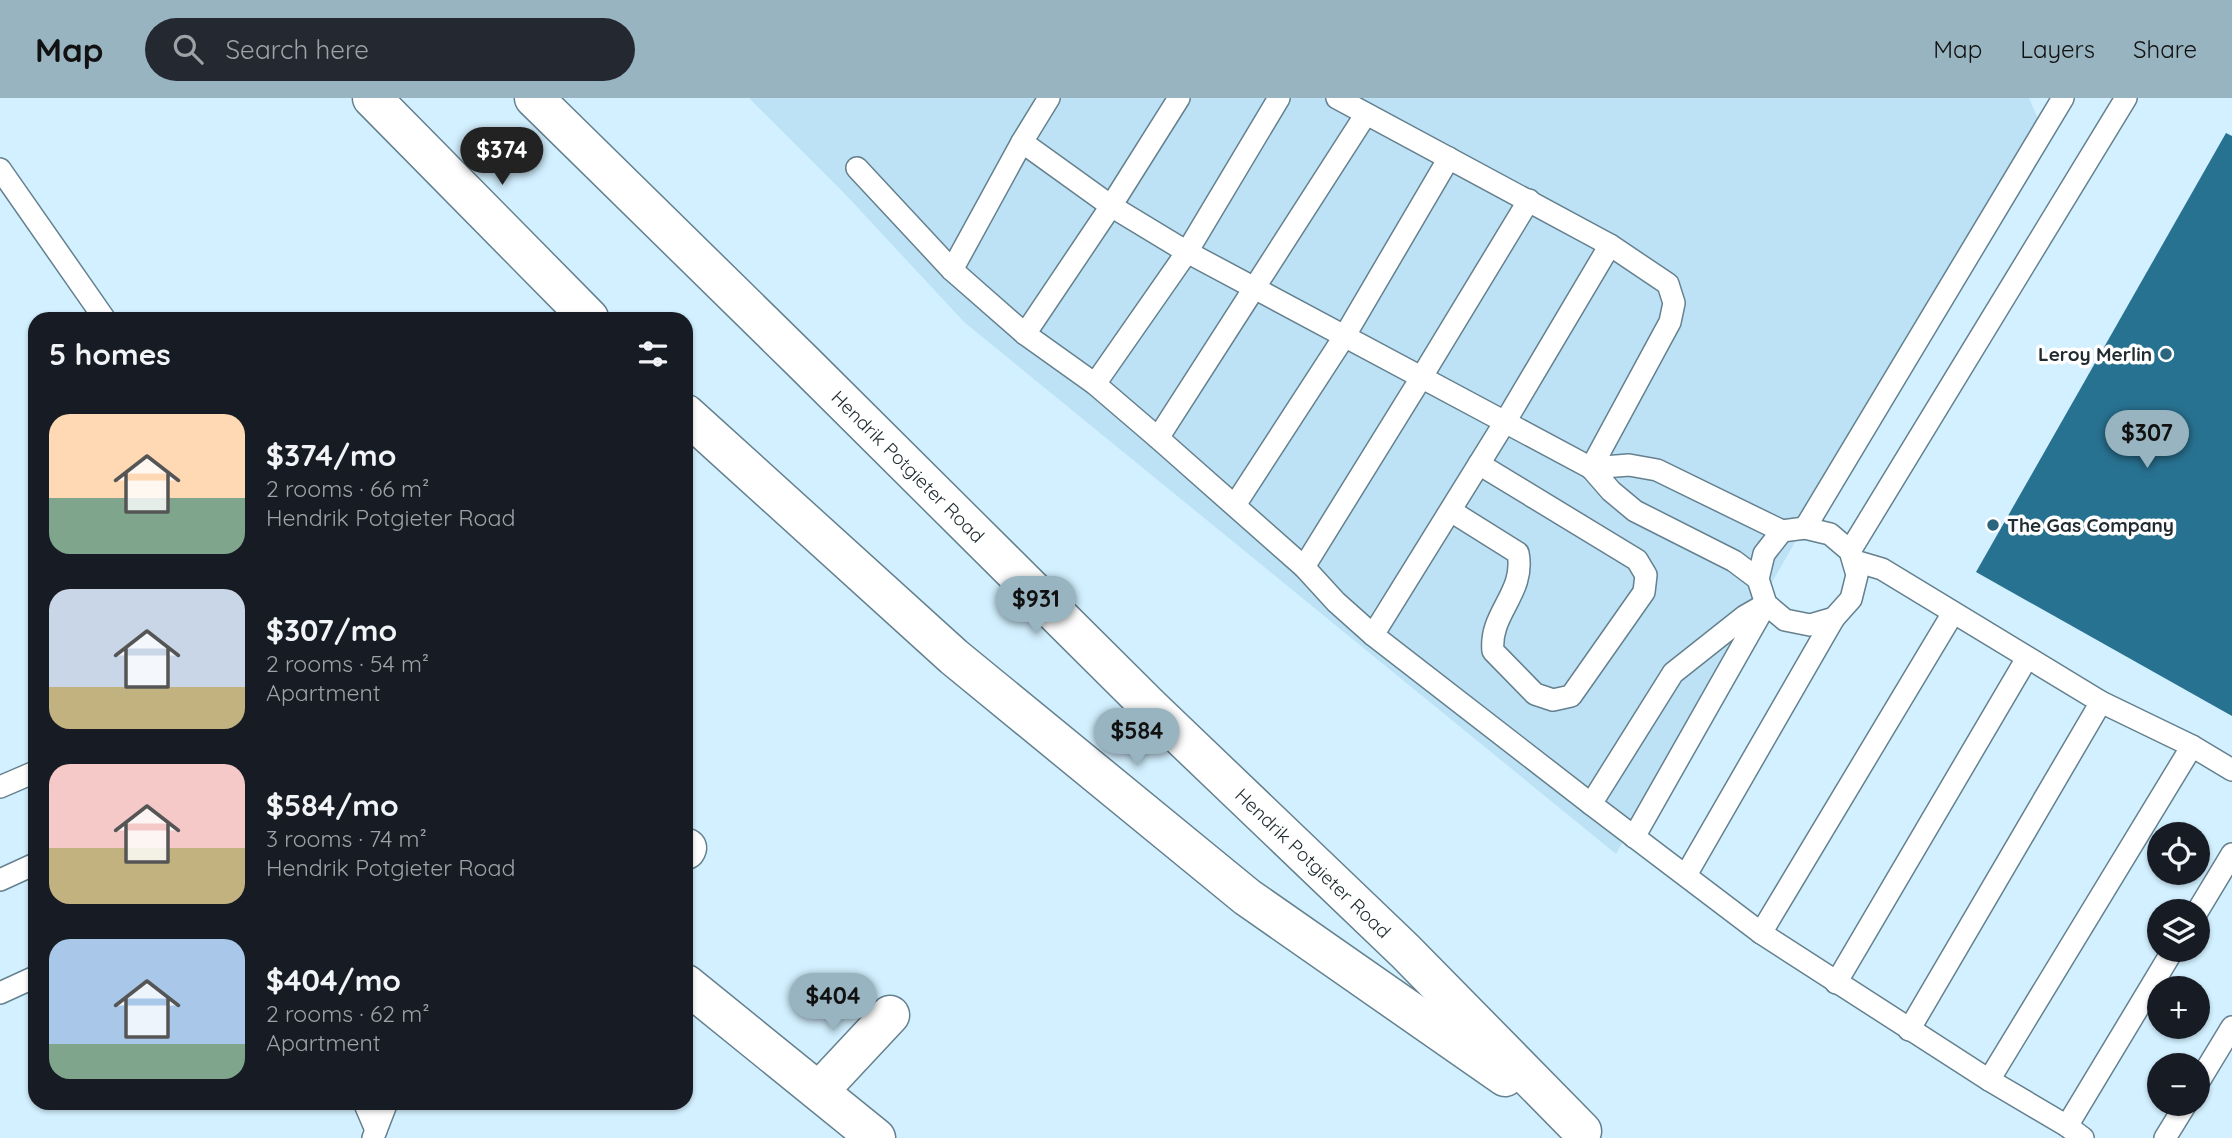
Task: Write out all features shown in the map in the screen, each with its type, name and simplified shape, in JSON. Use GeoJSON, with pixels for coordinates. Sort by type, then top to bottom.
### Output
{"type":"FeatureCollection","features":[{"type":"Feature","properties":{"kind":"main road"},"geometry":{"type":"LineString","coordinates":[[372,98],[583,312]]}},
{"type":"Feature","properties":{"kind":"main road","name":"Hendrik Potgieter Road"},"geometry":{"type":"LineString","coordinates":[[534,98],[1150,708],[1405,951],[1587,1134]]}},
{"type":"Feature","properties":{"kind":"main road","name":"Hendrik Potgieter Road"},"geometry":{"type":"LineString","coordinates":[[693,420],[954,657],[1247,897],[1587,1134]]}},
{"type":"Feature","properties":{"kind":"main road"},"geometry":{"type":"LineString","coordinates":[[693,990],[876,1138]]}},
{"type":"Feature","properties":{"kind":"main road"},"geometry":{"type":"LineString","coordinates":[[819,1091],[890,1015]]}},
{"type":"Feature","properties":{"kind":"lane"},"geometry":{"type":"LineString","coordinates":[[952,270],[1021,142],[1049,98]]}},
{"type":"Feature","properties":{"kind":"lane"},"geometry":{"type":"LineString","coordinates":[[1025,334],[1179,98]]}},
{"type":"Feature","properties":{"kind":"lane"},"geometry":{"type":"LineString","coordinates":[[1094,384],[1187,252],[1279,98]]}},
{"type":"Feature","properties":{"kind":"lane"},"geometry":{"type":"LineString","coordinates":[[1337,98],[1610,245],[1668,284],[1674,303],[1670,322],[1591,468]]}},
{"type":"Feature","properties":{"kind":"lane"},"geometry":{"type":"LineString","coordinates":[[1805,528],[2063,98]]}},
{"type":"Feature","properties":{"kind":"lane"},"geometry":{"type":"LineString","coordinates":[[1686,875],[1834,618],[1851,600],[1857,575],[1852,556],[2126,98]]}},
{"type":"Feature","properties":{"kind":"lane"},"geometry":{"type":"LineString","coordinates":[[1158,438],[1366,114]]}},
{"type":"Feature","properties":{"kind":"lane"},"geometry":{"type":"LineString","coordinates":[[1021,142],[1111,206],[1187,252],[1591,468],[1611,491],[1635,511],[1734,561],[1758,579]]}},
{"type":"Feature","properties":{"kind":"lane"},"geometry":{"type":"LineString","coordinates":[[1235,505],[1344,337],[1449,158]]}},
{"type":"Feature","properties":{"kind":"lane"},"geometry":{"type":"LineString","coordinates":[[857,168],[952,270],[1025,334],[1094,384],[1158,438],[1304,567],[1336,602],[1373,635],[1761,933],[1909,1030],[2075,1132],[2167,962]]}},
{"type":"Feature","properties":{"kind":"lane"},"geometry":{"type":"LineString","coordinates":[[0,169],[100,312]]}},
{"type":"Feature","properties":{"kind":"lane"},"geometry":{"type":"LineString","coordinates":[[1304,567],[1529,200]]}},
{"type":"Feature","properties":{"kind":"lane"},"geometry":{"type":"LineString","coordinates":[[1373,635],[1451,511],[1610,245]]}},
{"type":"Feature","properties":{"kind":"lane"},"geometry":{"type":"LineString","coordinates":[[1451,511],[1518,553],[1518,581],[1495,627],[1493,652],[1535,694],[1553,700],[1571,696],[1644,592],[1646,575],[1637,560],[1479,464]]}},
{"type":"Feature","properties":{"kind":"lane"},"geometry":{"type":"LineString","coordinates":[[1591,468],[1629,465],[1657,470],[1782,531],[1805,528],[1830,534],[1852,556],[1882,569],[2101,702],[2192,746],[2232,770]]}},
{"type":"Feature","properties":{"kind":"lane"},"geometry":{"type":"LineString","coordinates":[[1782,531],[1764,554],[1758,579],[1766,604],[1785,620],[1810,625],[1834,618]]}},
{"type":"Feature","properties":{"kind":"lane"},"geometry":{"type":"LineString","coordinates":[[1591,804],[1673,673],[1745,616],[1766,604]]}},
{"type":"Feature","properties":{"kind":"lane"},"geometry":{"type":"LineString","coordinates":[[1634,837],[1766,604]]}},
{"type":"Feature","properties":{"kind":"lane"},"geometry":{"type":"LineString","coordinates":[[1761,933],[1952,613]]}},
{"type":"Feature","properties":{"kind":"lane"},"geometry":{"type":"LineString","coordinates":[[1836,983],[2027,658]]}},
{"type":"Feature","properties":{"kind":"lane"},"geometry":{"type":"LineString","coordinates":[[1909,1030],[2101,702]]}},
{"type":"Feature","properties":{"kind":"lane"},"geometry":{"type":"LineString","coordinates":[[1989,1080],[2192,746]]}},
{"type":"Feature","properties":{"kind":"lane"},"geometry":{"type":"LineString","coordinates":[[0,787],[28,775]]}},
{"type":"Feature","properties":{"kind":"lane"},"geometry":{"type":"LineString","coordinates":[[2205,899],[2232,854]]}},
{"type":"Feature","properties":{"kind":"lane"},"geometry":{"type":"LineString","coordinates":[[0,880],[28,867]]}},
{"type":"Feature","properties":{"kind":"lane"},"geometry":{"type":"LineString","coordinates":[[0,993],[28,980]]}},
{"type":"Feature","properties":{"kind":"lane"},"geometry":{"type":"LineString","coordinates":[[2210,1063],[2232,1027]]}},
{"type":"Feature","properties":{"kind":"lane"},"geometry":{"type":"LineString","coordinates":[[366,1110],[374,1134]]}},
{"type":"Feature","properties":{"kind":"lane"},"geometry":{"type":"LineString","coordinates":[[374,1134],[384,1110]]}},
{"type":"Feature","properties":{"kind":"lane"},"geometry":{"type":"LineString","coordinates":[[2165,1138],[2179,1116]]}},
{"type":"Feature","properties":{"kind":"shaded area"},"geometry":{"type":"Polygon","coordinates":[[[749,98],[2029,98],[2038,119],[1616,854],[964,322],[845,194],[749,98]]]}},
{"type":"Feature","properties":{"kind":"building","name":"Leroy Merlin"},"geometry":{"type":"Polygon","coordinates":[[[2226,133],[2232,136],[2232,716],[1976,572],[2226,133]]]}},
{"type":"Feature","properties":{"kind":"place","name":"Leroy Merlin"},"geometry":{"type":"Point","coordinates":[2166,354]}},
{"type":"Feature","properties":{"kind":"place","name":"The Gas Company"},"geometry":{"type":"Point","coordinates":[1993,525]}}]}
